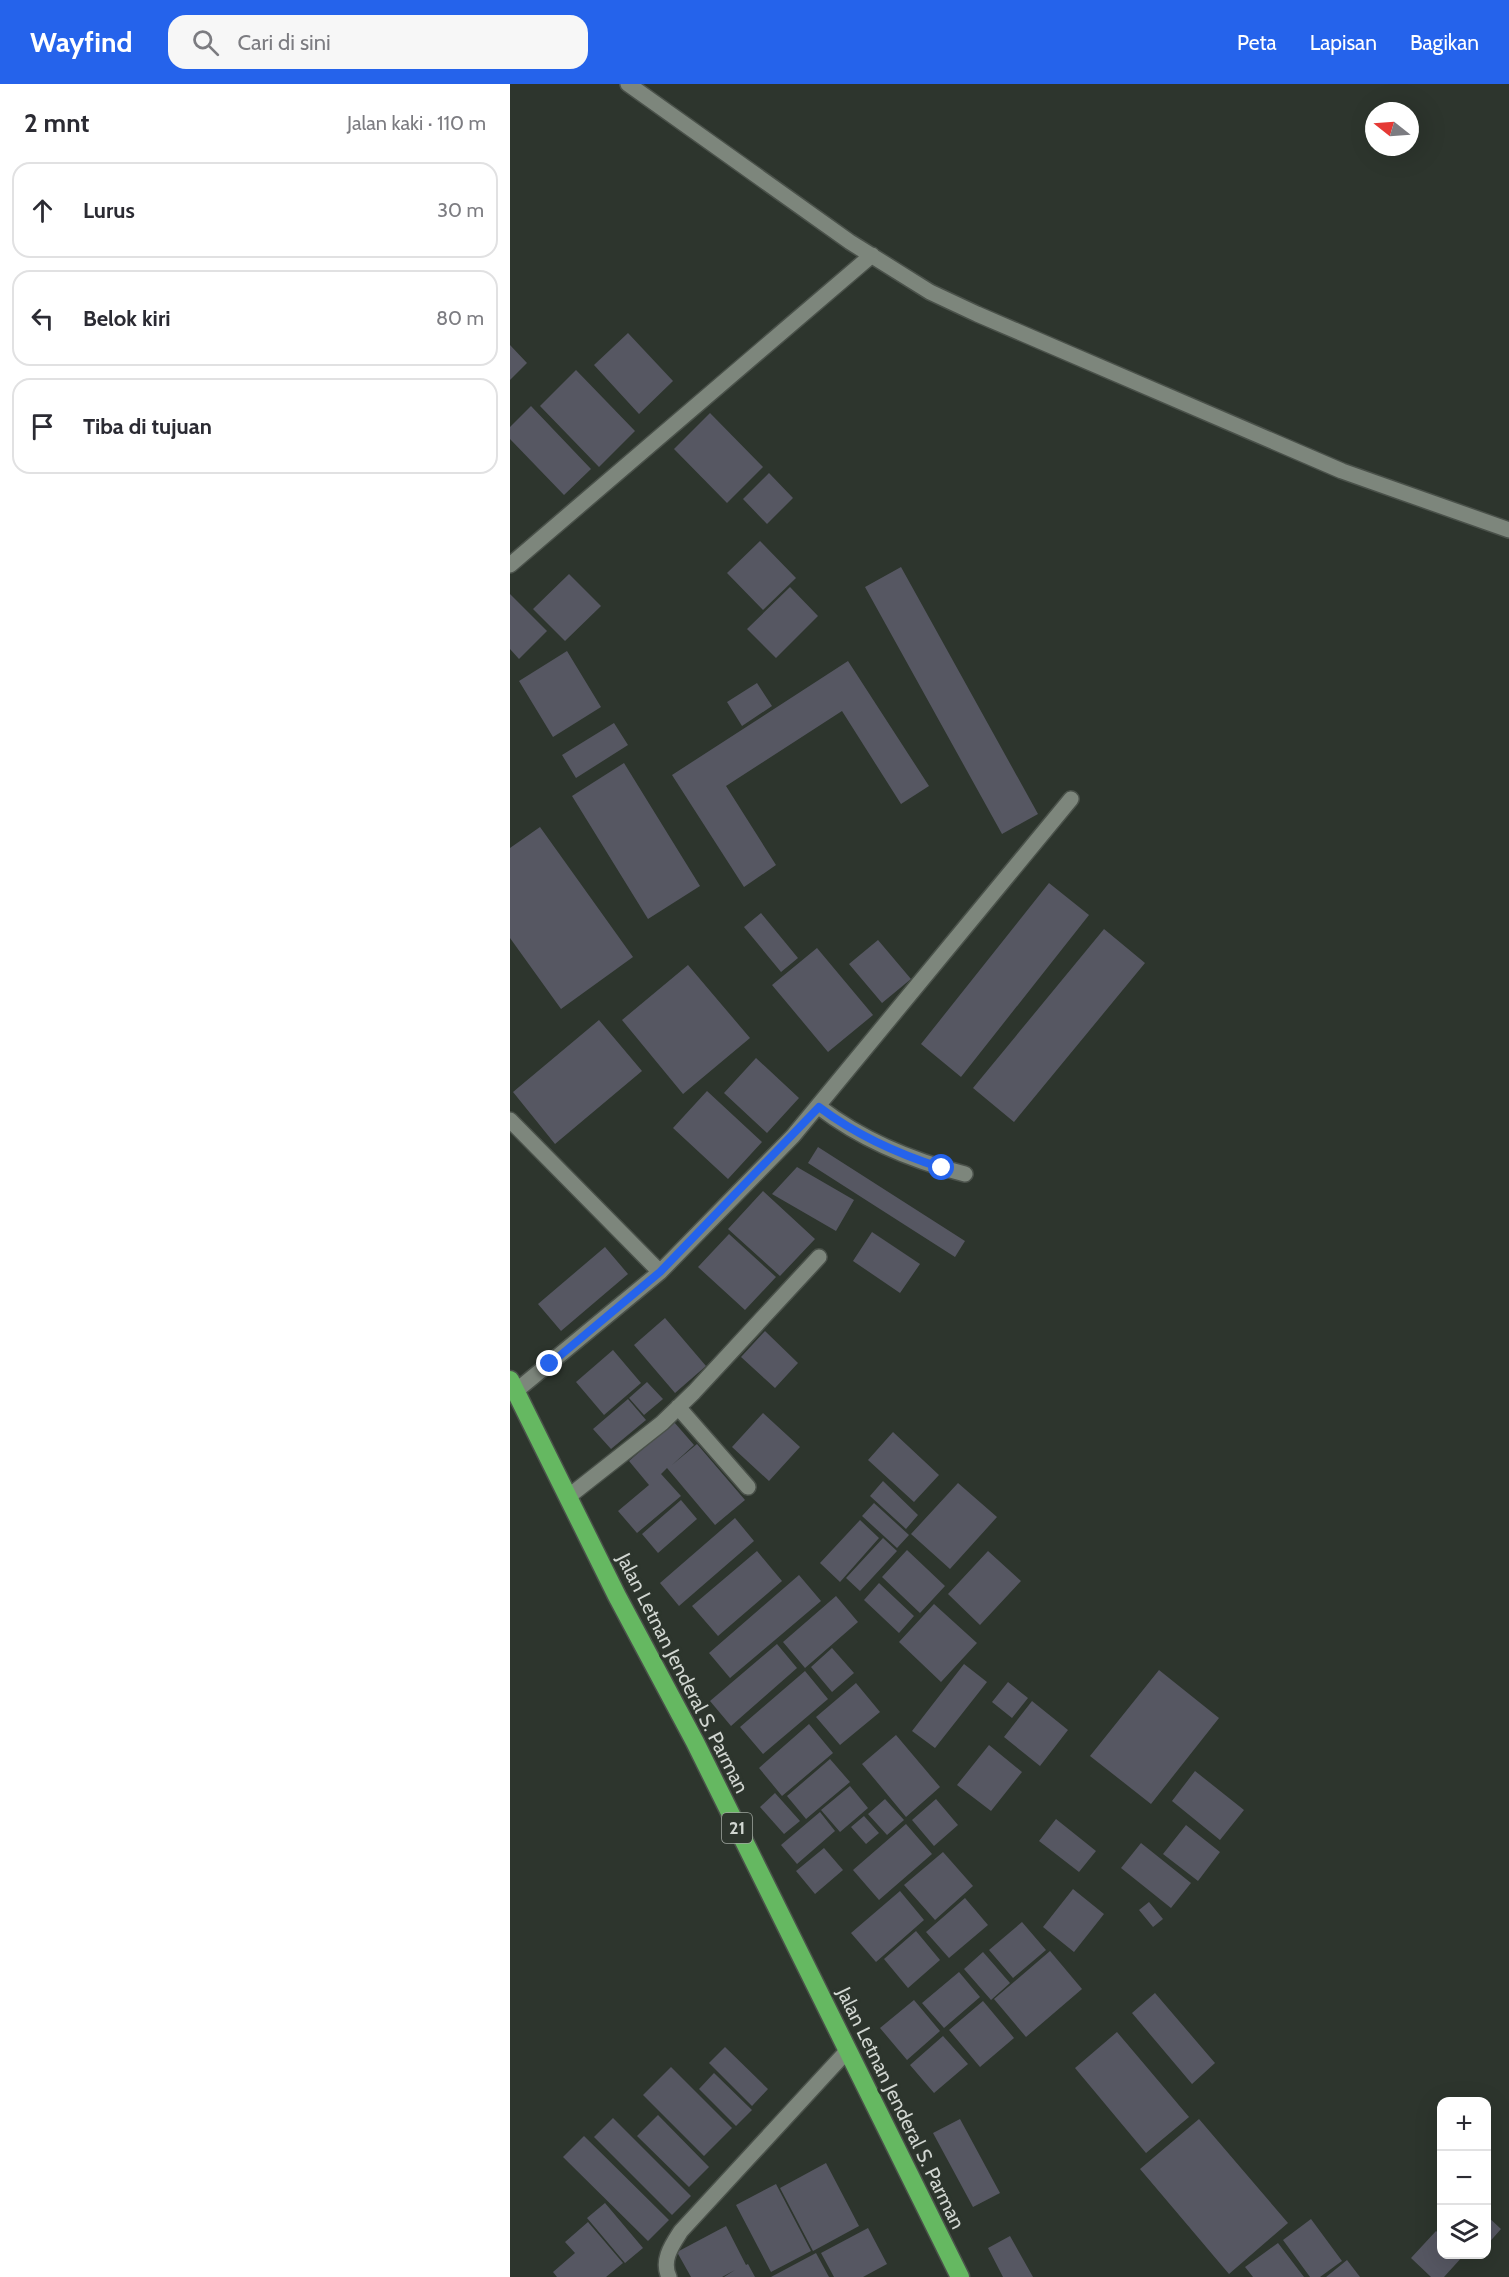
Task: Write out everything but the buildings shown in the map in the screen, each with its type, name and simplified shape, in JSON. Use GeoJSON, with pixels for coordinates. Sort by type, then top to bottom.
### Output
{"type":"FeatureCollection","features":[{"type":"Feature","properties":{"kind":"highway","name":"Jalan Letnan Jenderal S. Parman"},"geometry":{"type":"LineString","coordinates":[[513,1386],[617,1596],[695,1742],[960,2277]]}},
{"type":"Feature","properties":{"kind":"street"},"geometry":{"type":"LineString","coordinates":[[636,86],[873,255],[930,292],[1342,471],[1509,530]]}},
{"type":"Feature","properties":{"kind":"street"},"geometry":{"type":"LineString","coordinates":[[510,565],[873,255]]}},
{"type":"Feature","properties":{"kind":"street"},"geometry":{"type":"LineString","coordinates":[[513,1386],[660,1272],[819,1107],[1071,799]]}},
{"type":"Feature","properties":{"kind":"street"},"geometry":{"type":"LineString","coordinates":[[819,1107],[842,1124],[875,1142],[922,1162],[965,1174]]}},
{"type":"Feature","properties":{"kind":"street"},"geometry":{"type":"LineString","coordinates":[[510,1120],[660,1272]]}},
{"type":"Feature","properties":{"kind":"street"},"geometry":{"type":"LineString","coordinates":[[568,1497],[662,1423],[819,1257]]}},
{"type":"Feature","properties":{"kind":"street"},"geometry":{"type":"LineString","coordinates":[[678,1407],[748,1487]]}},
{"type":"Feature","properties":{"kind":"street"},"geometry":{"type":"LineString","coordinates":[[669,2277],[666,2270],[668,2252],[681,2231],[847,2051]]}},
{"type":"Feature","properties":{"kind":"route"},"geometry":{"type":"LineString","coordinates":[[550,1364],[660,1272],[819,1107],[842,1124],[875,1142],[942,1168]]}}]}
